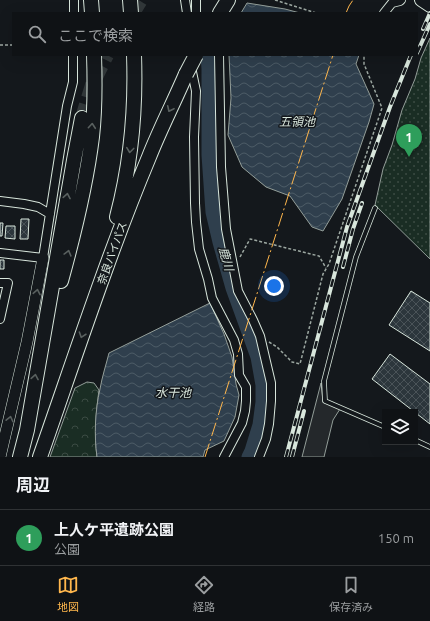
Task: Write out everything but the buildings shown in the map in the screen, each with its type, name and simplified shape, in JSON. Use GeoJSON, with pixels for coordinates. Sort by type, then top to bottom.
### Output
{"type":"FeatureCollection","features":[{"type":"Feature","properties":{"kind":"highway"},"geometry":{"type":"LineString","coordinates":[[91,0],[92,12]]}},
{"type":"Feature","properties":{"kind":"highway"},"geometry":{"type":"LineString","coordinates":[[130,0],[131,12]]}},
{"type":"Feature","properties":{"kind":"highway"},"geometry":{"type":"LineString","coordinates":[[39,358],[74,233],[87,169],[92,138],[94,56]]}},
{"type":"Feature","properties":{"kind":"highway"},"geometry":{"type":"LineString","coordinates":[[90,313],[112,238],[127,169],[133,124],[134,56]]}},
{"type":"Feature","properties":{"kind":"highway","name":"奈良バイパス"},"geometry":{"type":"LineString","coordinates":[[40,457],[120,230],[149,157],[195,56]]}},
{"type":"Feature","properties":{"kind":"highway"},"geometry":{"type":"LineString","coordinates":[[20,457],[82,118]]}},
{"type":"Feature","properties":{"kind":"main road"},"geometry":{"type":"LineString","coordinates":[[422,0],[430,6]]}},
{"type":"Feature","properties":{"kind":"street"},"geometry":{"type":"LineString","coordinates":[[74,0],[74,12]]}},
{"type":"Feature","properties":{"kind":"street"},"geometry":{"type":"LineString","coordinates":[[185,0],[187,12]]}},
{"type":"Feature","properties":{"kind":"street"},"geometry":{"type":"LineString","coordinates":[[196,0],[196,12]]}},
{"type":"Feature","properties":{"kind":"street"},"geometry":{"type":"LineString","coordinates":[[385,12],[392,3],[401,0]]}},
{"type":"Feature","properties":{"kind":"street"},"geometry":{"type":"LineString","coordinates":[[0,457],[28,342],[67,106],[73,82],[73,56]]}},
{"type":"Feature","properties":{"kind":"street"},"geometry":{"type":"LineString","coordinates":[[191,56],[190,64],[196,91],[194,137],[195,203],[199,249],[212,298],[234,340],[238,354],[239,375],[246,387],[245,412],[242,423],[224,457]]}},
{"type":"Feature","properties":{"kind":"street"},"geometry":{"type":"LineString","coordinates":[[219,56],[221,167],[226,229],[238,291],[260,336],[271,383],[269,424],[260,457]]}},
{"type":"Feature","properties":{"kind":"street"},"geometry":{"type":"LineString","coordinates":[[0,201],[38,207],[50,214]]}},
{"type":"Feature","properties":{"kind":"street"},"geometry":{"type":"LineString","coordinates":[[0,252],[43,258]]}},
{"type":"Feature","properties":{"kind":"street"},"geometry":{"type":"LineString","coordinates":[[0,283],[8,284],[0,320]]}},
{"type":"Feature","properties":{"kind":"lane"},"geometry":{"type":"LineString","coordinates":[[375,208],[356,257],[324,381],[325,401],[382,426]]}},
{"type":"Feature","properties":{"kind":"lane"},"geometry":{"type":"LineString","coordinates":[[418,441],[430,447]]}},
{"type":"Feature","properties":{"kind":"path"},"geometry":{"type":"LineString","coordinates":[[275,0],[313,12]]}},
{"type":"Feature","properties":{"kind":"path"},"geometry":{"type":"LineString","coordinates":[[0,45],[12,45]]}},
{"type":"Feature","properties":{"kind":"path"},"geometry":{"type":"LineString","coordinates":[[260,336],[277,347],[292,362],[300,364],[323,274],[331,257],[382,108],[364,64],[364,56]]}},
{"type":"Feature","properties":{"kind":"path"},"geometry":{"type":"LineString","coordinates":[[232,263],[238,259],[250,239],[320,256],[326,268]]}},
{"type":"Feature","properties":{"kind":"green space"},"geometry":{"type":"Polygon","coordinates":[[[430,38],[430,259],[375,205],[383,169],[392,145],[402,110],[430,38]]]}},
{"type":"Feature","properties":{"kind":"green space"},"geometry":{"type":"Polygon","coordinates":[[[87,382],[94,383],[99,390],[96,423],[97,457],[50,457],[75,388],[87,382]]]}},
{"type":"Feature","properties":{"kind":"shaded area"},"geometry":{"type":"Polygon","coordinates":[[[321,383],[323,402],[340,409],[333,420],[324,457],[302,457],[321,383]]]}},
{"type":"Feature","properties":{"kind":"water"},"geometry":{"type":"Polygon","coordinates":[[[247,3],[296,12],[242,12],[247,3]]]}},
{"type":"Feature","properties":{"kind":"water","name":"五領池"},"geometry":{"type":"Polygon","coordinates":[[[229,56],[359,56],[356,64],[374,104],[342,199],[323,231],[312,227],[290,196],[266,187],[242,167],[228,135],[231,98],[229,56]]]}},
{"type":"Feature","properties":{"kind":"water","name":"水干池"},"geometry":{"type":"Polygon","coordinates":[[[210,303],[224,334],[232,357],[239,395],[235,417],[224,441],[205,450],[203,457],[97,457],[95,432],[96,414],[102,380],[109,353],[210,303]]]}},
{"type":"Feature","properties":{"kind":"waterway","name":"鹿川"},"geometry":{"type":"LineString","coordinates":[[208,56],[209,155],[213,212],[233,288],[258,357],[263,385],[263,402],[260,425],[249,457]]}},
{"type":"Feature","properties":{"kind":"tunnel"},"geometry":{"type":"LineString","coordinates":[[134,12],[141,0]]}},
{"type":"Feature","properties":{"kind":"tunnel"},"geometry":{"type":"LineString","coordinates":[[82,118],[92,85],[106,56]]}},
{"type":"Feature","properties":{"kind":"railway"},"geometry":{"type":"LineString","coordinates":[[423,29],[430,13]]}},
{"type":"Feature","properties":{"kind":"railway"},"geometry":{"type":"LineString","coordinates":[[418,51],[430,24]]}},
{"type":"Feature","properties":{"kind":"railway"},"geometry":{"type":"LineString","coordinates":[[286,457],[347,227],[390,107],[411,56]]}},
{"type":"Feature","properties":{"kind":"railway"},"geometry":{"type":"LineString","coordinates":[[343,267],[353,229],[362,203]]}},
{"type":"Feature","properties":{"kind":"railway"},"geometry":{"type":"LineString","coordinates":[[292,457],[304,411]]}},
{"type":"Feature","properties":{"kind":"power"},"geometry":{"type":"LineString","coordinates":[[346,12],[353,0]]}},
{"type":"Feature","properties":{"kind":"power"},"geometry":{"type":"LineString","coordinates":[[205,457],[333,56]]}},
{"type":"Feature","properties":{"kind":"place","name":"上人ケ平遺跡公園"},"geometry":{"type":"Point","coordinates":[409,157]}}]}
